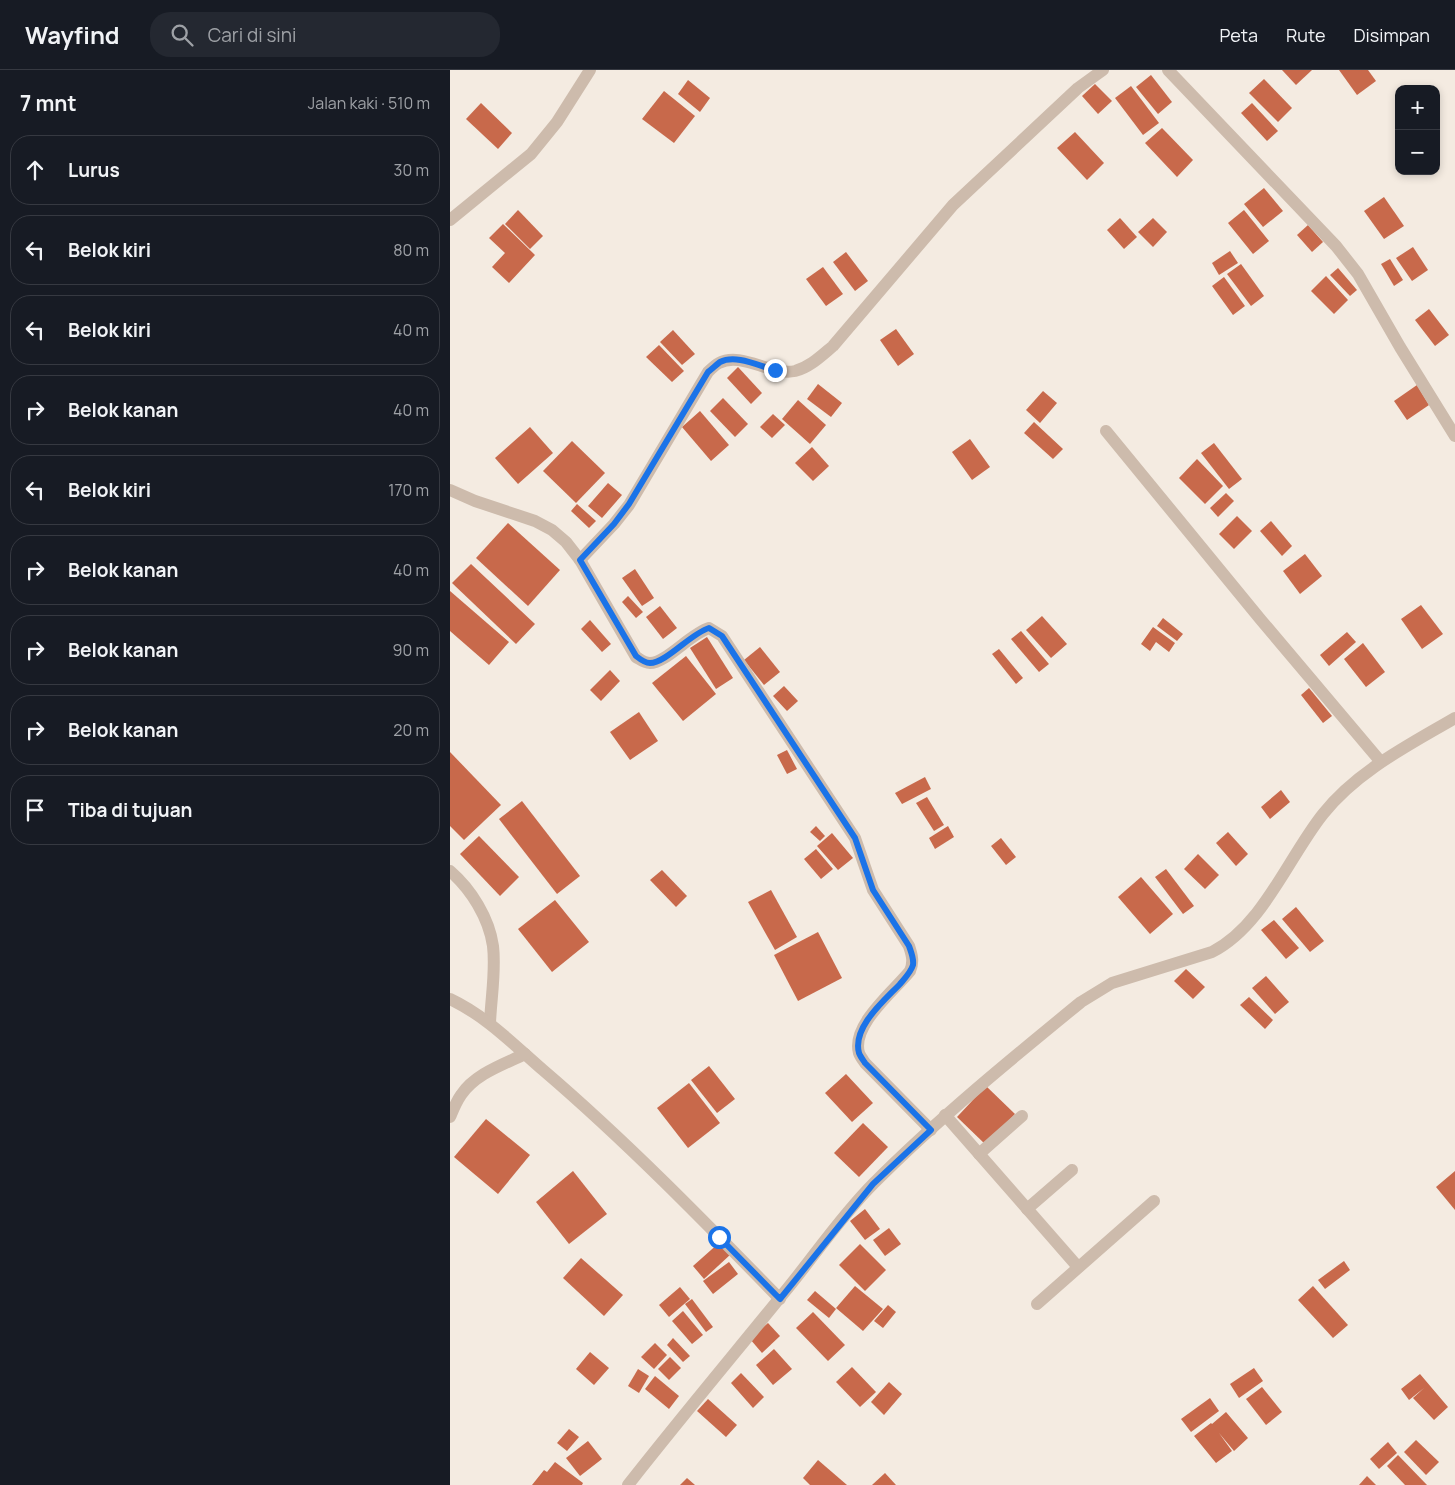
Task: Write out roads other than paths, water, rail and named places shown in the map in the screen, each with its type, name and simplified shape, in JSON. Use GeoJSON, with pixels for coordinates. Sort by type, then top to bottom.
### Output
{"type":"FeatureCollection","features":[{"type":"Feature","properties":{"kind":"street"},"geometry":{"type":"LineString","coordinates":[[450,220],[531,154],[557,122],[590,70]]}},
{"type":"Feature","properties":{"kind":"street"},"geometry":{"type":"LineString","coordinates":[[580,560],[614,524],[629,504],[708,372],[718,363],[726,360],[739,360],[775,370],[793,371],[811,364],[833,346],[953,205],[1078,88],[1103,70]]}},
{"type":"Feature","properties":{"kind":"street"},"geometry":{"type":"LineString","coordinates":[[1168,70],[1336,246],[1358,274],[1455,436]]}},
{"type":"Feature","properties":{"kind":"street"},"geometry":{"type":"LineString","coordinates":[[1106,431],[1254,612],[1381,762]]}},
{"type":"Feature","properties":{"kind":"street"},"geometry":{"type":"LineString","coordinates":[[450,490],[475,501],[535,521],[552,530],[566,542],[580,560],[636,656],[645,662],[653,663],[662,659],[700,631],[709,628],[722,636],[855,838],[873,890],[909,946],[913,964],[910,972],[868,1019],[858,1043],[859,1053],[865,1063],[931,1130]]}},
{"type":"Feature","properties":{"kind":"street"},"geometry":{"type":"LineString","coordinates":[[628,1485],[678,1421],[873,1184],[946,1115],[1081,1002],[1096,992],[1112,983],[1212,952],[1226,945],[1247,924],[1323,813],[1346,789],[1381,762],[1455,718]]}},
{"type":"Feature","properties":{"kind":"street"},"geometry":{"type":"LineString","coordinates":[[450,871],[468,890],[480,910],[493,946],[490,1023]]}},
{"type":"Feature","properties":{"kind":"street"},"geometry":{"type":"LineString","coordinates":[[450,999],[467,1007],[490,1023],[592,1112],[780,1299]]}},
{"type":"Feature","properties":{"kind":"street"},"geometry":{"type":"LineString","coordinates":[[450,1117],[460,1096],[472,1083],[524,1054]]}},
{"type":"Feature","properties":{"kind":"street"},"geometry":{"type":"LineString","coordinates":[[946,1115],[1078,1268]]}},
{"type":"Feature","properties":{"kind":"street"},"geometry":{"type":"LineString","coordinates":[[979,1154],[1022,1116]]}},
{"type":"Feature","properties":{"kind":"street"},"geometry":{"type":"LineString","coordinates":[[1028,1209],[1072,1170]]}},
{"type":"Feature","properties":{"kind":"street"},"geometry":{"type":"LineString","coordinates":[[1037,1304],[1154,1201]]}}]}
